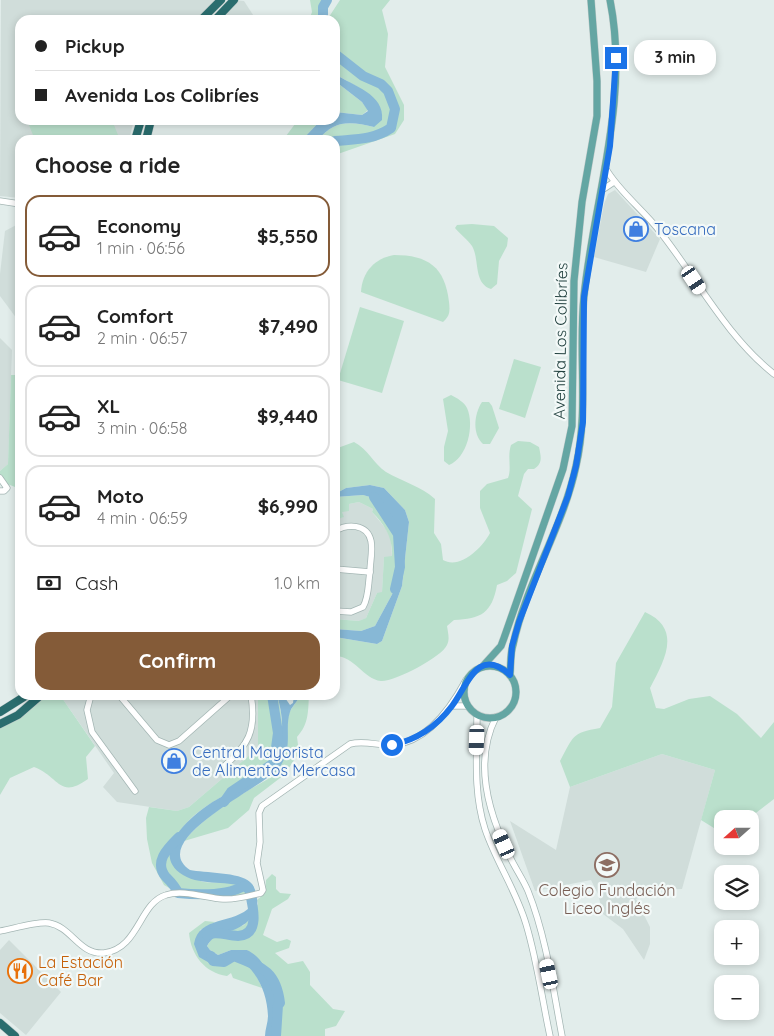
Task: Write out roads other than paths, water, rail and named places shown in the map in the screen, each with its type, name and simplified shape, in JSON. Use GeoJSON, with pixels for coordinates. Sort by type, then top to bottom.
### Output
{"type":"FeatureCollection","features":[{"type":"Feature","properties":{"kind":"highway"},"geometry":{"type":"LineString","coordinates":[[206,15],[221,0]]}},
{"type":"Feature","properties":{"kind":"highway"},"geometry":{"type":"LineString","coordinates":[[220,15],[234,0]]}},
{"type":"Feature","properties":{"kind":"highway"},"geometry":{"type":"LineString","coordinates":[[0,712],[19,700]]}},
{"type":"Feature","properties":{"kind":"highway"},"geometry":{"type":"LineString","coordinates":[[0,724],[18,715],[35,700]]}},
{"type":"Feature","properties":{"kind":"highway"},"geometry":{"type":"LineString","coordinates":[[0,1023],[15,1036]]}},
{"type":"Feature","properties":{"kind":"main road","name":"Avenida Los Colibríes"},"geometry":{"type":"LineString","coordinates":[[483,666],[501,646],[563,469],[572,426],[574,389],[572,310],[577,245],[597,116],[597,81],[591,0]]}},
{"type":"Feature","properties":{"kind":"main road","name":"Avenida Los Colibríes"},"geometry":{"type":"LineString","coordinates":[[510,675],[512,646],[519,622],[568,496],[576,466],[583,422],[584,297],[610,146],[616,58],[610,0]]}},
{"type":"Feature","properties":{"kind":"main road"},"geometry":{"type":"LineString","coordinates":[[577,245],[591,249]]}},
{"type":"Feature","properties":{"kind":"main road"},"geometry":{"type":"LineString","coordinates":[[483,666],[497,667],[510,675],[514,681],[515,696],[509,710],[496,717],[477,715],[467,706],[464,698],[466,680],[470,674],[483,666]]}},
{"type":"Feature","properties":{"kind":"street"},"geometry":{"type":"LineString","coordinates":[[606,169],[614,182],[623,189],[661,232],[704,296],[761,363],[774,374]]}},
{"type":"Feature","properties":{"kind":"street"},"geometry":{"type":"LineString","coordinates":[[602,190],[614,182]]}},
{"type":"Feature","properties":{"kind":"street"},"geometry":{"type":"LineString","coordinates":[[0,201],[15,203]]}},
{"type":"Feature","properties":{"kind":"street"},"geometry":{"type":"LineString","coordinates":[[0,478],[7,488],[4,492],[0,491]]}},
{"type":"Feature","properties":{"kind":"street"},"geometry":{"type":"LineString","coordinates":[[340,528],[354,526],[369,536],[372,550],[363,608],[351,612],[340,612]]}},
{"type":"Feature","properties":{"kind":"street"},"geometry":{"type":"LineString","coordinates":[[340,569],[370,572]]}},
{"type":"Feature","properties":{"kind":"street"},"geometry":{"type":"LineString","coordinates":[[0,931],[47,923],[62,928],[88,951],[106,953],[117,949],[135,934],[155,901],[166,895],[178,893],[225,900],[260,893],[263,890],[257,862],[260,842],[259,813],[262,806],[350,744],[361,741],[392,745],[421,735],[452,706],[466,680]]}},
{"type":"Feature","properties":{"kind":"street"},"geometry":{"type":"LineString","coordinates":[[90,700],[87,710],[92,732],[135,791]]}},
{"type":"Feature","properties":{"kind":"street"},"geometry":{"type":"LineString","coordinates":[[122,700],[157,740],[169,745],[179,741],[225,700]]}},
{"type":"Feature","properties":{"kind":"street"},"geometry":{"type":"LineString","coordinates":[[222,768],[242,750],[250,736],[251,700]]}},
{"type":"Feature","properties":{"kind":"street"},"geometry":{"type":"LineString","coordinates":[[452,706],[467,706]]}},
{"type":"Feature","properties":{"kind":"street"},"geometry":{"type":"LineString","coordinates":[[477,715],[476,773],[479,802],[494,851],[512,884],[526,925],[550,1036]]}},
{"type":"Feature","properties":{"kind":"street"},"geometry":{"type":"LineString","coordinates":[[496,717],[492,726],[486,755],[488,797],[495,824],[528,890],[533,906],[562,1036]]}},
{"type":"Feature","properties":{"kind":"water"},"geometry":{"type":"Polygon","coordinates":[[[340,77],[373,97],[382,111],[382,120],[374,127],[350,123],[340,125],[340,113],[362,115],[368,111],[362,102],[340,85],[340,77]]]}},
{"type":"Feature","properties":{"kind":"water"},"geometry":{"type":"Polygon","coordinates":[[[316,125],[340,125],[322,135],[307,135],[316,125]]]}},
{"type":"Feature","properties":{"kind":"water"},"geometry":{"type":"Polygon","coordinates":[[[370,485],[384,488],[405,510],[409,522],[402,586],[382,641],[377,644],[340,638],[340,629],[361,631],[375,626],[395,589],[399,576],[400,548],[398,534],[389,524],[377,499],[363,495],[340,497],[340,491],[346,488],[370,485]]]}},
{"type":"Feature","properties":{"kind":"water"},"geometry":{"type":"Polygon","coordinates":[[[278,700],[286,700],[290,705],[293,700],[297,700],[288,718],[287,746],[284,761],[270,776],[213,814],[195,829],[183,844],[180,858],[190,870],[238,876],[250,882],[254,888],[257,903],[256,910],[251,917],[238,928],[214,938],[207,946],[218,955],[231,950],[247,950],[254,954],[266,968],[276,995],[278,1012],[275,1036],[265,1036],[268,1019],[267,1007],[263,989],[254,974],[242,961],[234,956],[213,965],[199,957],[194,944],[197,935],[210,924],[236,916],[251,906],[249,889],[233,884],[191,879],[173,866],[170,855],[172,844],[178,833],[187,823],[219,798],[243,787],[270,764],[276,753],[281,736],[281,712],[278,700]]]}},
{"type":"Feature","properties":{"kind":"waterway"},"geometry":{"type":"LineString","coordinates":[[323,15],[323,7],[327,0]]}},
{"type":"Feature","properties":{"kind":"waterway"},"geometry":{"type":"LineString","coordinates":[[340,58],[363,76],[381,84],[388,91],[395,109],[391,128],[378,135],[340,140]]}},
{"type":"Feature","properties":{"kind":"waterway"},"geometry":{"type":"LineString","coordinates":[[374,497],[398,534],[400,567],[395,589]]}},
{"type":"Feature","properties":{"kind":"waterway"},"geometry":{"type":"LineString","coordinates":[[224,802],[231,792],[274,763],[278,733],[273,700]]}},
{"type":"Feature","properties":{"kind":"waterway"},"geometry":{"type":"LineString","coordinates":[[179,837],[170,846],[161,866],[162,871],[178,893],[220,893],[229,892],[244,886],[249,889],[254,917],[250,930],[238,936],[218,933],[207,935]]}},
{"type":"Feature","properties":{"kind":"waterway"},"geometry":{"type":"LineString","coordinates":[[211,956],[213,961],[224,962],[234,956],[260,967],[271,977],[278,992],[280,1003],[278,1005],[276,1036]]}},
{"type":"Feature","properties":{"kind":"place","name":"Toscana"},"geometry":{"type":"Point","coordinates":[636,229]}},
{"type":"Feature","properties":{"kind":"place","name":"Central Mayorista de Alimentos Mercasa"},"geometry":{"type":"Point","coordinates":[174,761]}},
{"type":"Feature","properties":{"kind":"place","name":"Colegio Fundación Liceo Inglés"},"geometry":{"type":"Point","coordinates":[607,865]}},
{"type":"Feature","properties":{"kind":"place","name":"La Estación Café Bar"},"geometry":{"type":"Point","coordinates":[20,971]}}]}
